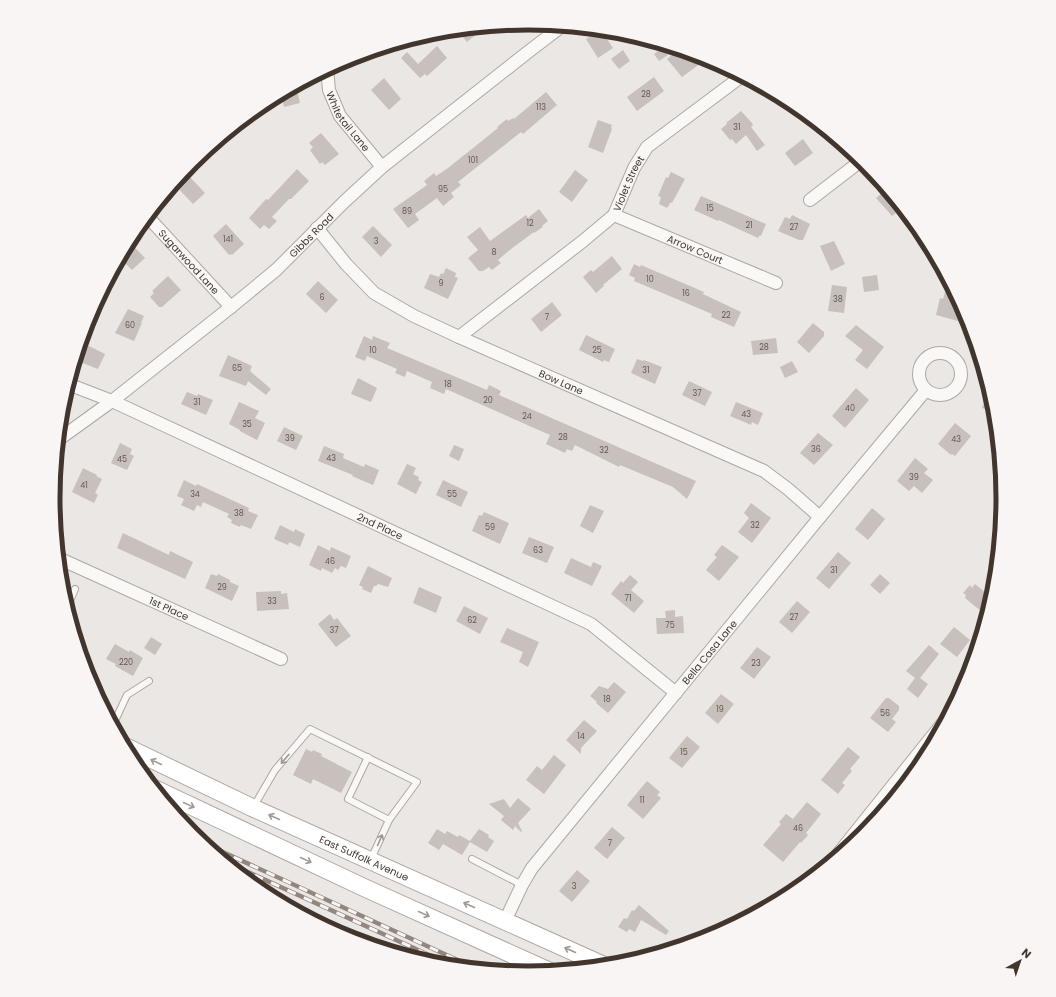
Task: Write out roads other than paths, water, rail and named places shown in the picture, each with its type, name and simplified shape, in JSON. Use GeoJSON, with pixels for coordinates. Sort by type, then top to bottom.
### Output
{"type":"FeatureCollection","features":[{"type":"Feature","properties":{"kind":"main road","name":"East Suffolk Avenue"},"geometry":{"type":"LineString","coordinates":[[133,750],[253,808],[596,962]]}},
{"type":"Feature","properties":{"kind":"main road"},"geometry":{"type":"LineString","coordinates":[[163,792],[366,888],[539,967]]}},
{"type":"Feature","properties":{"kind":"street","name":"Gibbs Road"},"geometry":{"type":"LineString","coordinates":[[64,435],[112,401],[276,270],[317,228],[382,167],[556,31]]}},
{"type":"Feature","properties":{"kind":"street","name":"Whitetail Lane"},"geometry":{"type":"LineString","coordinates":[[328,75],[329,90],[340,116],[382,167]]}},
{"type":"Feature","properties":{"kind":"street","name":"Violet Street"},"geometry":{"type":"LineString","coordinates":[[459,337],[583,241],[614,215],[634,168],[647,147],[737,79]]}},
{"type":"Feature","properties":{"kind":"street"},"geometry":{"type":"LineString","coordinates":[[810,200],[856,164]]}},
{"type":"Feature","properties":{"kind":"street","name":"Arrow Court"},"geometry":{"type":"LineString","coordinates":[[614,215],[776,282]]}},
{"type":"Feature","properties":{"kind":"street","name":"Sugarwood Lane"},"geometry":{"type":"LineString","coordinates":[[151,220],[231,307]]}},
{"type":"Feature","properties":{"kind":"street","name":"Bow Lane"},"geometry":{"type":"LineString","coordinates":[[317,228],[346,264],[374,293],[414,316],[764,471],[788,489],[820,517]]}},
{"type":"Feature","properties":{"kind":"street","name":"2nd Place"},"geometry":{"type":"LineString","coordinates":[[73,386],[112,401],[591,624],[676,693]]}},
{"type":"Feature","properties":{"kind":"street","name":"Bella Casa Lane"},"geometry":{"type":"LineString","coordinates":[[505,921],[532,868],[926,390]]}},
{"type":"Feature","properties":{"kind":"street","name":"1st Place"},"geometry":{"type":"LineString","coordinates":[[64,561],[281,659]]}},
{"type":"Feature","properties":{"kind":"street"},"geometry":{"type":"LineString","coordinates":[[851,837],[931,737]]}},
{"type":"Feature","properties":{"kind":"lane"},"geometry":{"type":"LineString","coordinates":[[71,599],[75,589]]}},
{"type":"Feature","properties":{"kind":"lane"},"geometry":{"type":"LineString","coordinates":[[115,720],[127,695],[149,681]]}},
{"type":"Feature","properties":{"kind":"lane"},"geometry":{"type":"LineString","coordinates":[[253,808],[275,770],[310,729],[417,782],[389,820],[371,860]]}},
{"type":"Feature","properties":{"kind":"lane"},"geometry":{"type":"LineString","coordinates":[[368,757],[348,799],[389,820]]}},
{"type":"Feature","properties":{"kind":"lane"},"geometry":{"type":"LineString","coordinates":[[472,859],[522,885]]}},
{"type":"Feature","properties":{"kind":"railway"},"geometry":{"type":"LineString","coordinates":[[218,850],[462,962]]}},
{"type":"Feature","properties":{"kind":"railway"},"geometry":{"type":"LineString","coordinates":[[242,869],[434,957]]}}]}
